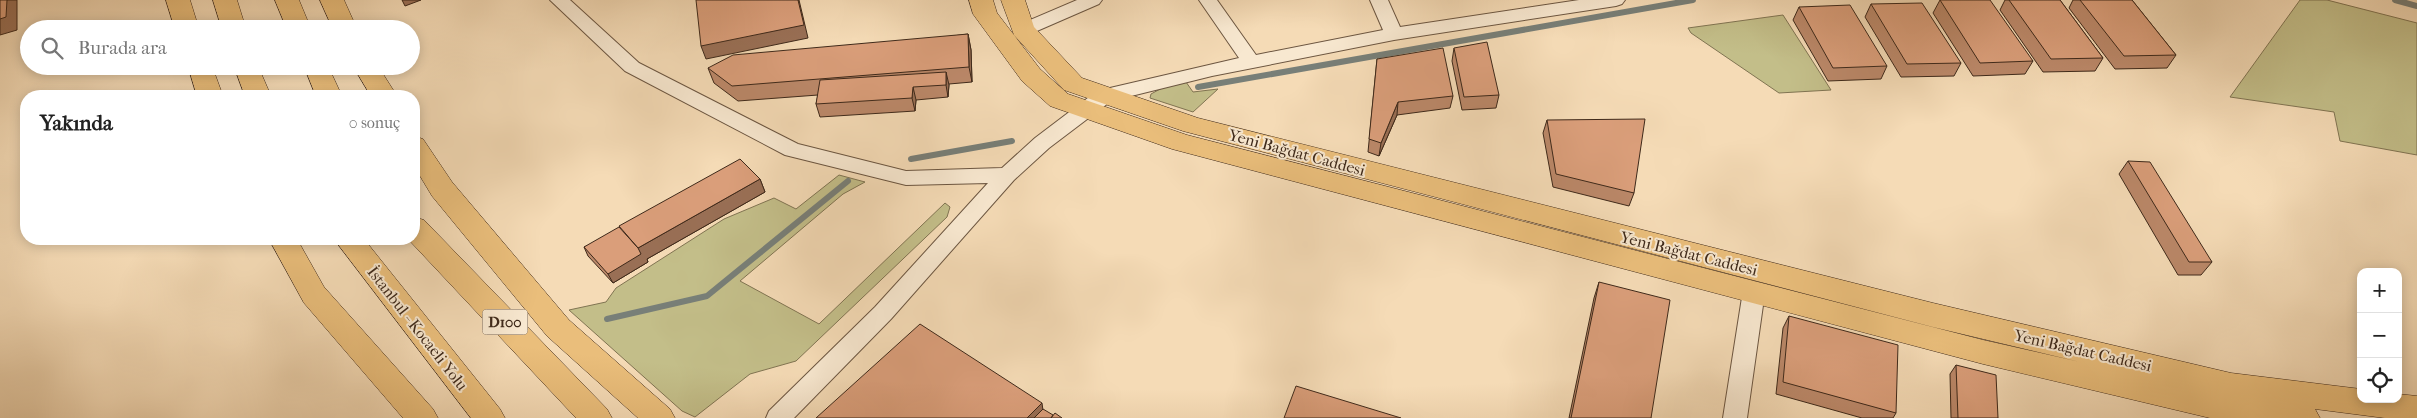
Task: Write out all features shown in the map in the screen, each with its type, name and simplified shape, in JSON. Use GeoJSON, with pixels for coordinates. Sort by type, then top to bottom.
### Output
{"type":"FeatureCollection","features":[{"type":"Feature","properties":{"kind":"main road"},"geometry":{"type":"LineString","coordinates":[[178,0],[184,20]]}},
{"type":"Feature","properties":{"kind":"main road"},"geometry":{"type":"LineString","coordinates":[[225,0],[231,20]]}},
{"type":"Feature","properties":{"kind":"main road"},"geometry":{"type":"LineString","coordinates":[[287,0],[296,20]]}},
{"type":"Feature","properties":{"kind":"main road"},"geometry":{"type":"LineString","coordinates":[[332,0],[341,20]]}},
{"type":"Feature","properties":{"kind":"main road","name":"Yeni Bağdat Caddesi"},"geometry":{"type":"LineString","coordinates":[[981,0],[985,14],[1031,75],[1059,100],[1096,103],[1192,125],[1933,315],[2231,386],[2417,409]]}},
{"type":"Feature","properties":{"kind":"main road","name":"Yeni Bağdat Caddesi"},"geometry":{"type":"LineString","coordinates":[[1013,0],[1024,30],[1073,84],[1096,103],[1181,143],[2020,361],[2227,408],[2304,418]]}},
{"type":"Feature","properties":{"kind":"main road"},"geometry":{"type":"LineString","coordinates":[[203,75],[208,90]]}},
{"type":"Feature","properties":{"kind":"main road"},"geometry":{"type":"LineString","coordinates":[[250,75],[256,90]]}},
{"type":"Feature","properties":{"kind":"main road"},"geometry":{"type":"LineString","coordinates":[[320,75],[326,90]]}},
{"type":"Feature","properties":{"kind":"main road"},"geometry":{"type":"LineString","coordinates":[[371,75],[380,90]]}},
{"type":"Feature","properties":{"kind":"main road"},"geometry":{"type":"LineString","coordinates":[[420,154],[442,189],[558,328],[659,418]]}},
{"type":"Feature","properties":{"kind":"main road","name":"D100"},"geometry":{"type":"LineString","coordinates":[[420,233],[596,418]]}},
{"type":"Feature","properties":{"kind":"main road"},"geometry":{"type":"LineString","coordinates":[[286,245],[314,295],[422,418]]}},
{"type":"Feature","properties":{"kind":"main road","name":"İstanbul - Kocaeli Yolu"},"geometry":{"type":"LineString","coordinates":[[353,245],[489,418]]}},
{"type":"Feature","properties":{"kind":"street"},"geometry":{"type":"LineString","coordinates":[[559,0],[632,68],[792,150],[906,178],[1007,175]]}},
{"type":"Feature","properties":{"kind":"street"},"geometry":{"type":"LineString","coordinates":[[1024,30],[1093,0]]}},
{"type":"Feature","properties":{"kind":"street"},"geometry":{"type":"LineString","coordinates":[[1208,0],[1250,62]]}},
{"type":"Feature","properties":{"kind":"street"},"geometry":{"type":"LineString","coordinates":[[1379,0],[1394,34]]}},
{"type":"Feature","properties":{"kind":"street"},"geometry":{"type":"LineString","coordinates":[[1493,0],[1502,16]]}},
{"type":"Feature","properties":{"kind":"street"},"geometry":{"type":"LineString","coordinates":[[778,418],[883,313],[1007,175],[1042,143],[1096,103],[1250,62],[1394,34],[1616,0]]}},
{"type":"Feature","properties":{"kind":"street"},"geometry":{"type":"LineString","coordinates":[[1735,418],[1754,291]]}},
{"type":"Feature","properties":{"kind":"shaded area"},"geometry":{"type":"Polygon","coordinates":[[[2300,0],[2327,0],[2417,23],[2417,155],[2340,141],[2334,112],[2230,97],[2300,0]]]}},
{"type":"Feature","properties":{"kind":"shaded area"},"geometry":{"type":"Polygon","coordinates":[[[1783,15],[1831,90],[1779,93],[1691,33],[1688,28],[1783,15]]]}},
{"type":"Feature","properties":{"kind":"shaded area"},"geometry":{"type":"Polygon","coordinates":[[[1186,82],[1193,92],[1218,89],[1193,112],[1150,98],[1151,94],[1162,88],[1186,82]]]}},
{"type":"Feature","properties":{"kind":"shaded area"},"geometry":{"type":"Polygon","coordinates":[[[839,175],[865,182],[843,194],[740,281],[819,324],[945,203],[950,207],[947,217],[796,361],[750,374],[695,417],[682,411],[569,310],[606,302],[616,288],[724,219],[774,198],[796,209],[839,175]]]}},
{"type":"Feature","properties":{"kind":"building"},"geometry":{"type":"Polygon","coordinates":[[[0,0],[7,0],[6,17],[0,19],[0,0]]]}},
{"type":"Feature","properties":{"kind":"building"},"geometry":{"type":"Polygon","coordinates":[[[696,0],[798,0],[804,25],[701,46],[696,0]]]}},
{"type":"Feature","properties":{"kind":"building"},"geometry":{"type":"Polygon","coordinates":[[[1940,0],[1990,0],[2033,61],[1980,63],[1940,0]]]}},
{"type":"Feature","properties":{"kind":"building"},"geometry":{"type":"Polygon","coordinates":[[[2009,0],[2060,0],[2103,58],[2051,59],[2009,0]]]}},
{"type":"Feature","properties":{"kind":"building"},"geometry":{"type":"Polygon","coordinates":[[[2080,0],[2132,0],[2176,55],[2124,56],[2080,0]]]}},
{"type":"Feature","properties":{"kind":"building"},"geometry":{"type":"Polygon","coordinates":[[[1922,3],[1961,63],[1907,64],[1871,4],[1922,3]]]}},
{"type":"Feature","properties":{"kind":"building"},"geometry":{"type":"Polygon","coordinates":[[[1850,5],[1887,66],[1833,68],[1799,7],[1850,5]]]}},
{"type":"Feature","properties":{"kind":"building"},"geometry":{"type":"Polygon","coordinates":[[[968,34],[969,67],[732,86],[708,68],[733,55],[968,34]]]}},
{"type":"Feature","properties":{"kind":"building"},"geometry":{"type":"Polygon","coordinates":[[[1487,42],[1499,95],[1464,97],[1454,48],[1487,42]]]}},
{"type":"Feature","properties":{"kind":"building"},"geometry":{"type":"Polygon","coordinates":[[[1443,48],[1453,96],[1398,102],[1381,143],[1369,139],[1377,59],[1443,48]]]}},
{"type":"Feature","properties":{"kind":"building"},"geometry":{"type":"Polygon","coordinates":[[[946,72],[946,85],[913,87],[912,98],[816,104],[820,80],[946,72]]]}},
{"type":"Feature","properties":{"kind":"building"},"geometry":{"type":"Polygon","coordinates":[[[1645,119],[1634,193],[1556,174],[1547,120],[1645,119]]]}},
{"type":"Feature","properties":{"kind":"building"},"geometry":{"type":"Polygon","coordinates":[[[740,159],[760,179],[638,248],[619,226],[740,159]]]}},
{"type":"Feature","properties":{"kind":"building"},"geometry":{"type":"Polygon","coordinates":[[[2128,161],[2150,162],[2212,262],[2189,262],[2128,161]]]}},
{"type":"Feature","properties":{"kind":"building"},"geometry":{"type":"Polygon","coordinates":[[[619,227],[641,254],[608,274],[584,247],[619,227]]]}},
{"type":"Feature","properties":{"kind":"building"},"geometry":{"type":"Polygon","coordinates":[[[1599,282],[1670,300],[1651,418],[1571,418],[1599,282]]]}},
{"type":"Feature","properties":{"kind":"building"},"geometry":{"type":"Polygon","coordinates":[[[1789,316],[1898,345],[1896,413],[1783,382],[1789,316]]]}},
{"type":"Feature","properties":{"kind":"building"},"geometry":{"type":"Polygon","coordinates":[[[920,324],[1042,403],[1027,418],[816,418],[920,324]]]}},
{"type":"Feature","properties":{"kind":"building"},"geometry":{"type":"Polygon","coordinates":[[[1956,365],[1996,375],[1998,418],[1958,418],[1956,365]]]}},
{"type":"Feature","properties":{"kind":"building"},"geometry":{"type":"Polygon","coordinates":[[[1296,386],[1401,418],[1284,418],[1296,386]]]}},
{"type":"Feature","properties":{"kind":"building"},"geometry":{"type":"Polygon","coordinates":[[[1043,409],[1053,415],[1051,418],[1034,418],[1043,409]]]}},
{"type":"Feature","properties":{"kind":"building"},"geometry":{"type":"Polygon","coordinates":[[[1055,413],[1062,418],[1051,418],[1055,413]]]}},
{"type":"Feature","properties":{"kind":"waterway"},"geometry":{"type":"LineString","coordinates":[[1198,87],[1693,0]]}},
{"type":"Feature","properties":{"kind":"waterway"},"geometry":{"type":"LineString","coordinates":[[2395,0],[2417,6]]}},
{"type":"Feature","properties":{"kind":"waterway"},"geometry":{"type":"LineString","coordinates":[[911,159],[1012,141]]}},
{"type":"Feature","properties":{"kind":"waterway"},"geometry":{"type":"LineString","coordinates":[[607,319],[707,296],[848,181]]}}]}
